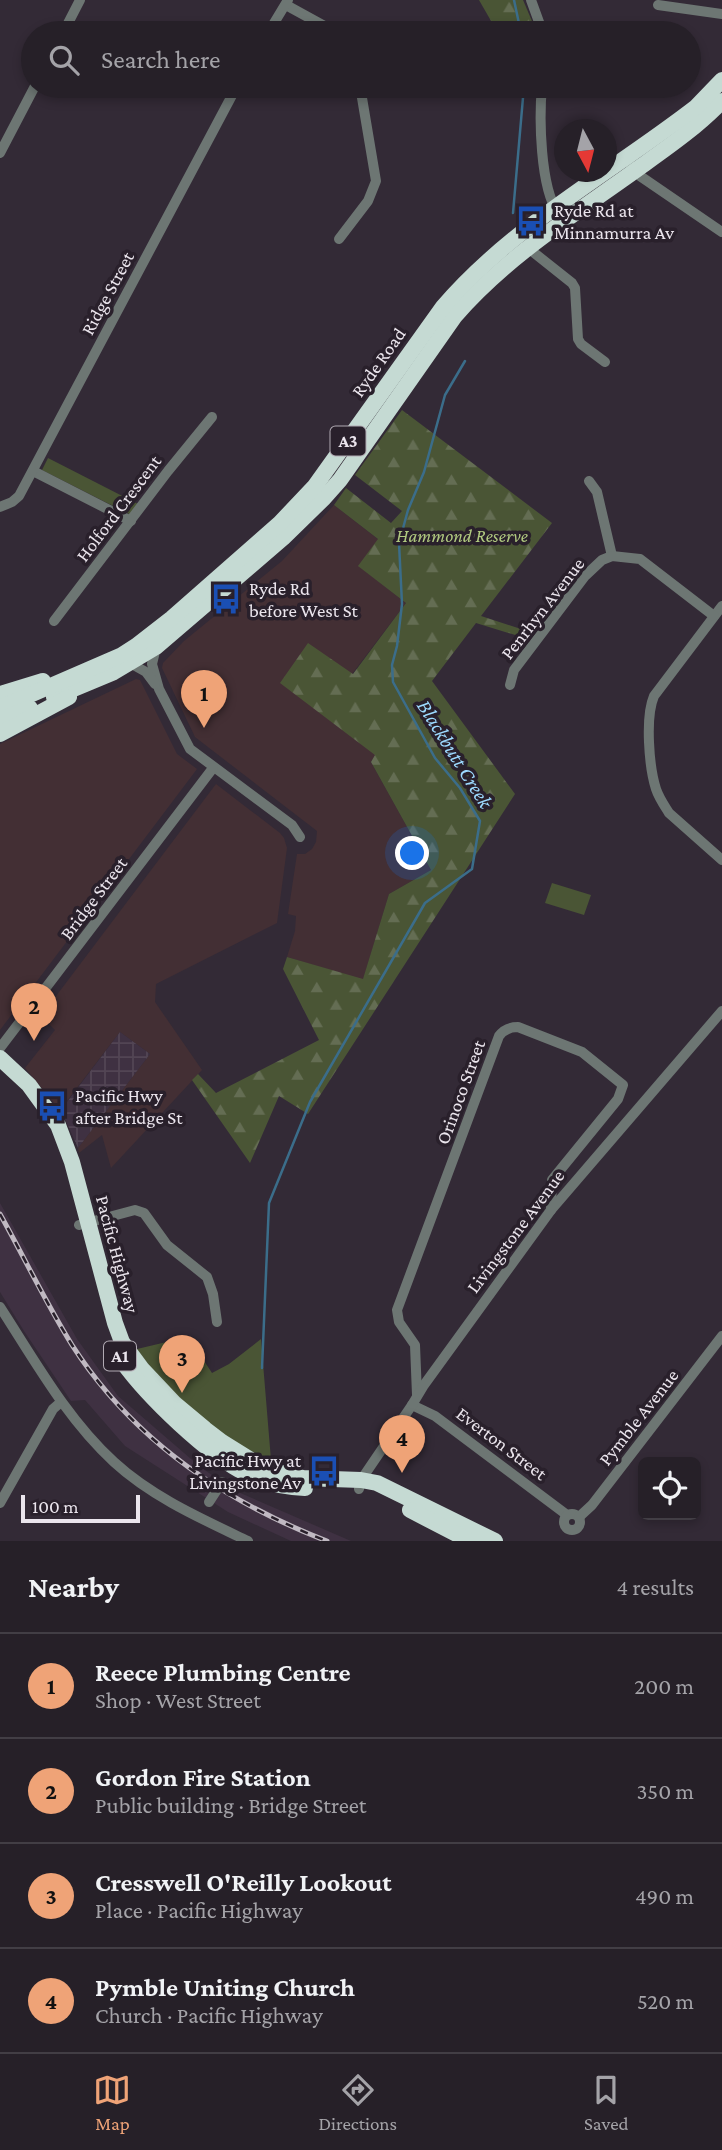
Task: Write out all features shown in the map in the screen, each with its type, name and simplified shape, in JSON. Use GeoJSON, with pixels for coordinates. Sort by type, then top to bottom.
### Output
{"type":"FeatureCollection","features":[{"type":"Feature","properties":{"kind":"highway","name":"Ryde Road"},"geometry":{"type":"LineString","coordinates":[[0,720],[114,672],[146,639],[294,509],[315,486],[455,292],[489,259],[559,216],[630,165],[696,107],[722,80]]}},
{"type":"Feature","properties":{"kind":"highway","name":"Ryde Road"},"geometry":{"type":"LineString","coordinates":[[630,165],[694,128],[722,101]]}},
{"type":"Feature","properties":{"kind":"highway","name":"Ryde Road"},"geometry":{"type":"LineString","coordinates":[[0,708],[156,647],[283,538],[324,498],[455,316],[490,279],[528,248],[559,216]]}},
{"type":"Feature","properties":{"kind":"highway"},"geometry":{"type":"LineString","coordinates":[[0,694],[126,659]]}},
{"type":"Feature","properties":{"kind":"highway"},"geometry":{"type":"LineString","coordinates":[[0,734],[114,672]]}},
{"type":"Feature","properties":{"kind":"highway","name":"Pacific Highway"},"geometry":{"type":"LineString","coordinates":[[1,1067],[47,1128],[83,1224],[107,1329],[123,1361],[150,1395],[192,1434],[236,1460],[262,1480],[298,1488],[360,1484],[385,1486],[495,1541]]}},
{"type":"Feature","properties":{"kind":"highway","name":"Pacific Highway"},"geometry":{"type":"LineString","coordinates":[[360,1484],[470,1541]]}},
{"type":"Feature","properties":{"kind":"street"},"geometry":{"type":"LineString","coordinates":[[69,21],[80,0]]}},
{"type":"Feature","properties":{"kind":"street"},"geometry":{"type":"LineString","coordinates":[[531,0],[538,21]]}},
{"type":"Feature","properties":{"kind":"street"},"geometry":{"type":"LineString","coordinates":[[275,21],[287,2],[318,21]]}},
{"type":"Feature","properties":{"kind":"street"},"geometry":{"type":"LineString","coordinates":[[658,5],[722,14]]}},
{"type":"Feature","properties":{"kind":"street"},"geometry":{"type":"LineString","coordinates":[[0,153],[29,98]]}},
{"type":"Feature","properties":{"kind":"street","name":"Ridge Street"},"geometry":{"type":"LineString","coordinates":[[0,506],[19,496],[231,98]]}},
{"type":"Feature","properties":{"kind":"street"},"geometry":{"type":"LineString","coordinates":[[339,239],[368,201],[376,181],[362,98]]}},
{"type":"Feature","properties":{"kind":"street"},"geometry":{"type":"LineString","coordinates":[[541,98],[546,186],[559,216]]}},
{"type":"Feature","properties":{"kind":"street"},"geometry":{"type":"LineString","coordinates":[[630,165],[722,232]]}},
{"type":"Feature","properties":{"kind":"street"},"geometry":{"type":"LineString","coordinates":[[528,248],[572,283],[577,295],[578,339],[605,362]]}},
{"type":"Feature","properties":{"kind":"street","name":"Holford Crescent"},"geometry":{"type":"LineString","coordinates":[[54,621],[212,417]]}},
{"type":"Feature","properties":{"kind":"street"},"geometry":{"type":"LineString","coordinates":[[33,471],[131,521]]}},
{"type":"Feature","properties":{"kind":"street"},"geometry":{"type":"LineString","coordinates":[[589,481],[597,492],[612,556]]}},
{"type":"Feature","properties":{"kind":"street","name":"Penrhyn Avenue"},"geometry":{"type":"LineString","coordinates":[[510,685],[514,670],[585,576],[602,560],[612,556],[640,559],[714,616]]}},
{"type":"Feature","properties":{"kind":"street"},"geometry":{"type":"LineString","coordinates":[[722,606],[654,696],[648,726],[655,785],[664,805],[669,813],[722,860]]}},
{"type":"Feature","properties":{"kind":"street"},"geometry":{"type":"LineString","coordinates":[[156,647],[152,664],[159,689]]}},
{"type":"Feature","properties":{"kind":"street"},"geometry":{"type":"LineString","coordinates":[[126,659],[146,672],[159,689],[190,749],[292,825],[300,837]]}},
{"type":"Feature","properties":{"kind":"street","name":"Bridge Street"},"geometry":{"type":"LineString","coordinates":[[0,1048],[213,768]]}},
{"type":"Feature","properties":{"kind":"street","name":"Livingstone Avenue"},"geometry":{"type":"LineString","coordinates":[[360,1484],[414,1400],[551,1209],[722,1011]]}},
{"type":"Feature","properties":{"kind":"street","name":"Orinoco Street"},"geometry":{"type":"LineString","coordinates":[[414,1400],[415,1345],[400,1322],[397,1310],[499,1036],[513,1027],[573,1047],[624,1085],[618,1098],[552,1180],[551,1209]]}},
{"type":"Feature","properties":{"kind":"street"},"geometry":{"type":"LineString","coordinates":[[83,1224],[135,1210],[144,1213],[167,1245],[207,1277],[213,1294],[217,1322]]}},
{"type":"Feature","properties":{"kind":"street"},"geometry":{"type":"LineString","coordinates":[[0,1307],[61,1402],[114,1463],[160,1496],[247,1541]]}},
{"type":"Feature","properties":{"kind":"street","name":"Pymble Avenue"},"geometry":{"type":"LineString","coordinates":[[565,1541],[568,1529],[577,1528],[580,1524],[573,1516],[592,1505],[722,1336]]}},
{"type":"Feature","properties":{"kind":"street","name":"Everton Street"},"geometry":{"type":"LineString","coordinates":[[414,1400],[573,1516]]}},
{"type":"Feature","properties":{"kind":"street"},"geometry":{"type":"LineString","coordinates":[[0,1503],[53,1409],[61,1402]]}},
{"type":"Feature","properties":{"kind":"street"},"geometry":{"type":"LineString","coordinates":[[200,1517],[236,1460]]}},
{"type":"Feature","properties":{"kind":"shaded area"},"geometry":{"type":"Polygon","coordinates":[[[334,505],[379,540],[359,566],[406,603],[352,674],[375,756],[371,762],[431,870],[389,894],[363,980],[287,957],[295,931],[296,916],[288,914],[297,854],[305,854],[312,849],[317,831],[195,737],[162,668],[163,663],[184,641],[282,561],[334,505]]]}},
{"type":"Feature","properties":{"kind":"shaded area"},"geometry":{"type":"Polygon","coordinates":[[[136,679],[140,680],[177,754],[197,769],[0,1030],[0,744],[136,679]]]}},
{"type":"Feature","properties":{"kind":"shaded area"},"geometry":{"type":"Polygon","coordinates":[[[216,784],[284,838],[287,848],[277,923],[156,984],[155,1002],[202,1070],[111,1168],[102,1135],[79,1153],[78,1148],[150,1054],[120,1032],[60,1110],[25,1068],[55,1030],[41,1016],[216,784]]]}},
{"type":"Feature","properties":{"kind":"shaded area"},"geometry":{"type":"Polygon","coordinates":[[[120,1032],[150,1054],[78,1148],[61,1110],[120,1032]]]}},
{"type":"Feature","properties":{"kind":"shaded area"},"geometry":{"type":"Polygon","coordinates":[[[0,1203],[77,1339],[118,1396],[198,1465],[231,1489],[351,1541],[291,1541],[228,1512],[125,1446],[85,1400],[71,1401],[0,1292],[0,1203]]]}},
{"type":"Feature","properties":{"kind":"green space"},"geometry":{"type":"Polygon","coordinates":[[[479,0],[523,0],[532,21],[491,21],[479,0]]]}},
{"type":"Feature","properties":{"kind":"green space","name":"Hammond Reserve"},"geometry":{"type":"Polygon","coordinates":[[[402,410],[552,523],[481,616],[530,632],[525,638],[476,623],[432,681],[515,794],[308,1114],[279,1096],[250,1163],[192,1080],[198,1074],[216,1093],[319,1040],[283,969],[287,957],[363,979],[389,894],[431,870],[371,762],[375,755],[280,683],[308,643],[353,674],[406,603],[358,566],[378,539],[334,505],[346,488],[391,523],[402,511],[355,475],[402,410]]]}},
{"type":"Feature","properties":{"kind":"green space"},"geometry":{"type":"Polygon","coordinates":[[[48,458],[140,505],[133,516],[42,470],[48,458]]]}},
{"type":"Feature","properties":{"kind":"green space"},"geometry":{"type":"Polygon","coordinates":[[[552,883],[591,895],[584,915],[545,903],[552,883]]]}},
{"type":"Feature","properties":{"kind":"green space"},"geometry":{"type":"Polygon","coordinates":[[[189,1338],[212,1373],[229,1364],[261,1339],[271,1460],[234,1441],[197,1414],[163,1382],[137,1349],[175,1340],[176,1344],[189,1338]]]}},
{"type":"Feature","properties":{"kind":"waterway","name":"Blackbutt Creek"},"geometry":{"type":"LineString","coordinates":[[514,0],[518,21]]}},
{"type":"Feature","properties":{"kind":"waterway","name":"Blackbutt Creek"},"geometry":{"type":"LineString","coordinates":[[513,213],[523,98]]}},
{"type":"Feature","properties":{"kind":"waterway","name":"Blackbutt Creek"},"geometry":{"type":"LineString","coordinates":[[262,1368],[269,1203],[310,1102],[425,903],[472,869],[480,821],[460,788],[435,758],[393,682],[392,665],[402,604],[399,543],[408,510],[424,472],[445,395],[465,361]]}},
{"type":"Feature","properties":{"kind":"railway"},"geometry":{"type":"LineString","coordinates":[[0,1214],[72,1345],[96,1379],[123,1410],[183,1464],[217,1486],[252,1507],[327,1541]]}},
{"type":"Feature","properties":{"kind":"place","name":"Ryde Rd at Minnamurra Av"},"geometry":{"type":"Point","coordinates":[531,221]}},
{"type":"Feature","properties":{"kind":"place","name":"Ryde Rd before West St"},"geometry":{"type":"Point","coordinates":[226,599]}},
{"type":"Feature","properties":{"kind":"place","name":"Reece Plumbing Centre"},"geometry":{"type":"Point","coordinates":[204,728]}},
{"type":"Feature","properties":{"kind":"place","name":"Gordon Fire Station"},"geometry":{"type":"Point","coordinates":[34,1041]}},
{"type":"Feature","properties":{"kind":"place","name":"Pacific Hwy after Bridge St"},"geometry":{"type":"Point","coordinates":[52,1106]}},
{"type":"Feature","properties":{"kind":"place","name":"Cresswell O'Reilly Lookout"},"geometry":{"type":"Point","coordinates":[182,1393]}},
{"type":"Feature","properties":{"kind":"place","name":"Pacific Hwy at Livingstone Av"},"geometry":{"type":"Point","coordinates":[324,1471]}},
{"type":"Feature","properties":{"kind":"place","name":"Pymble Uniting Church"},"geometry":{"type":"Point","coordinates":[402,1473]}}]}
